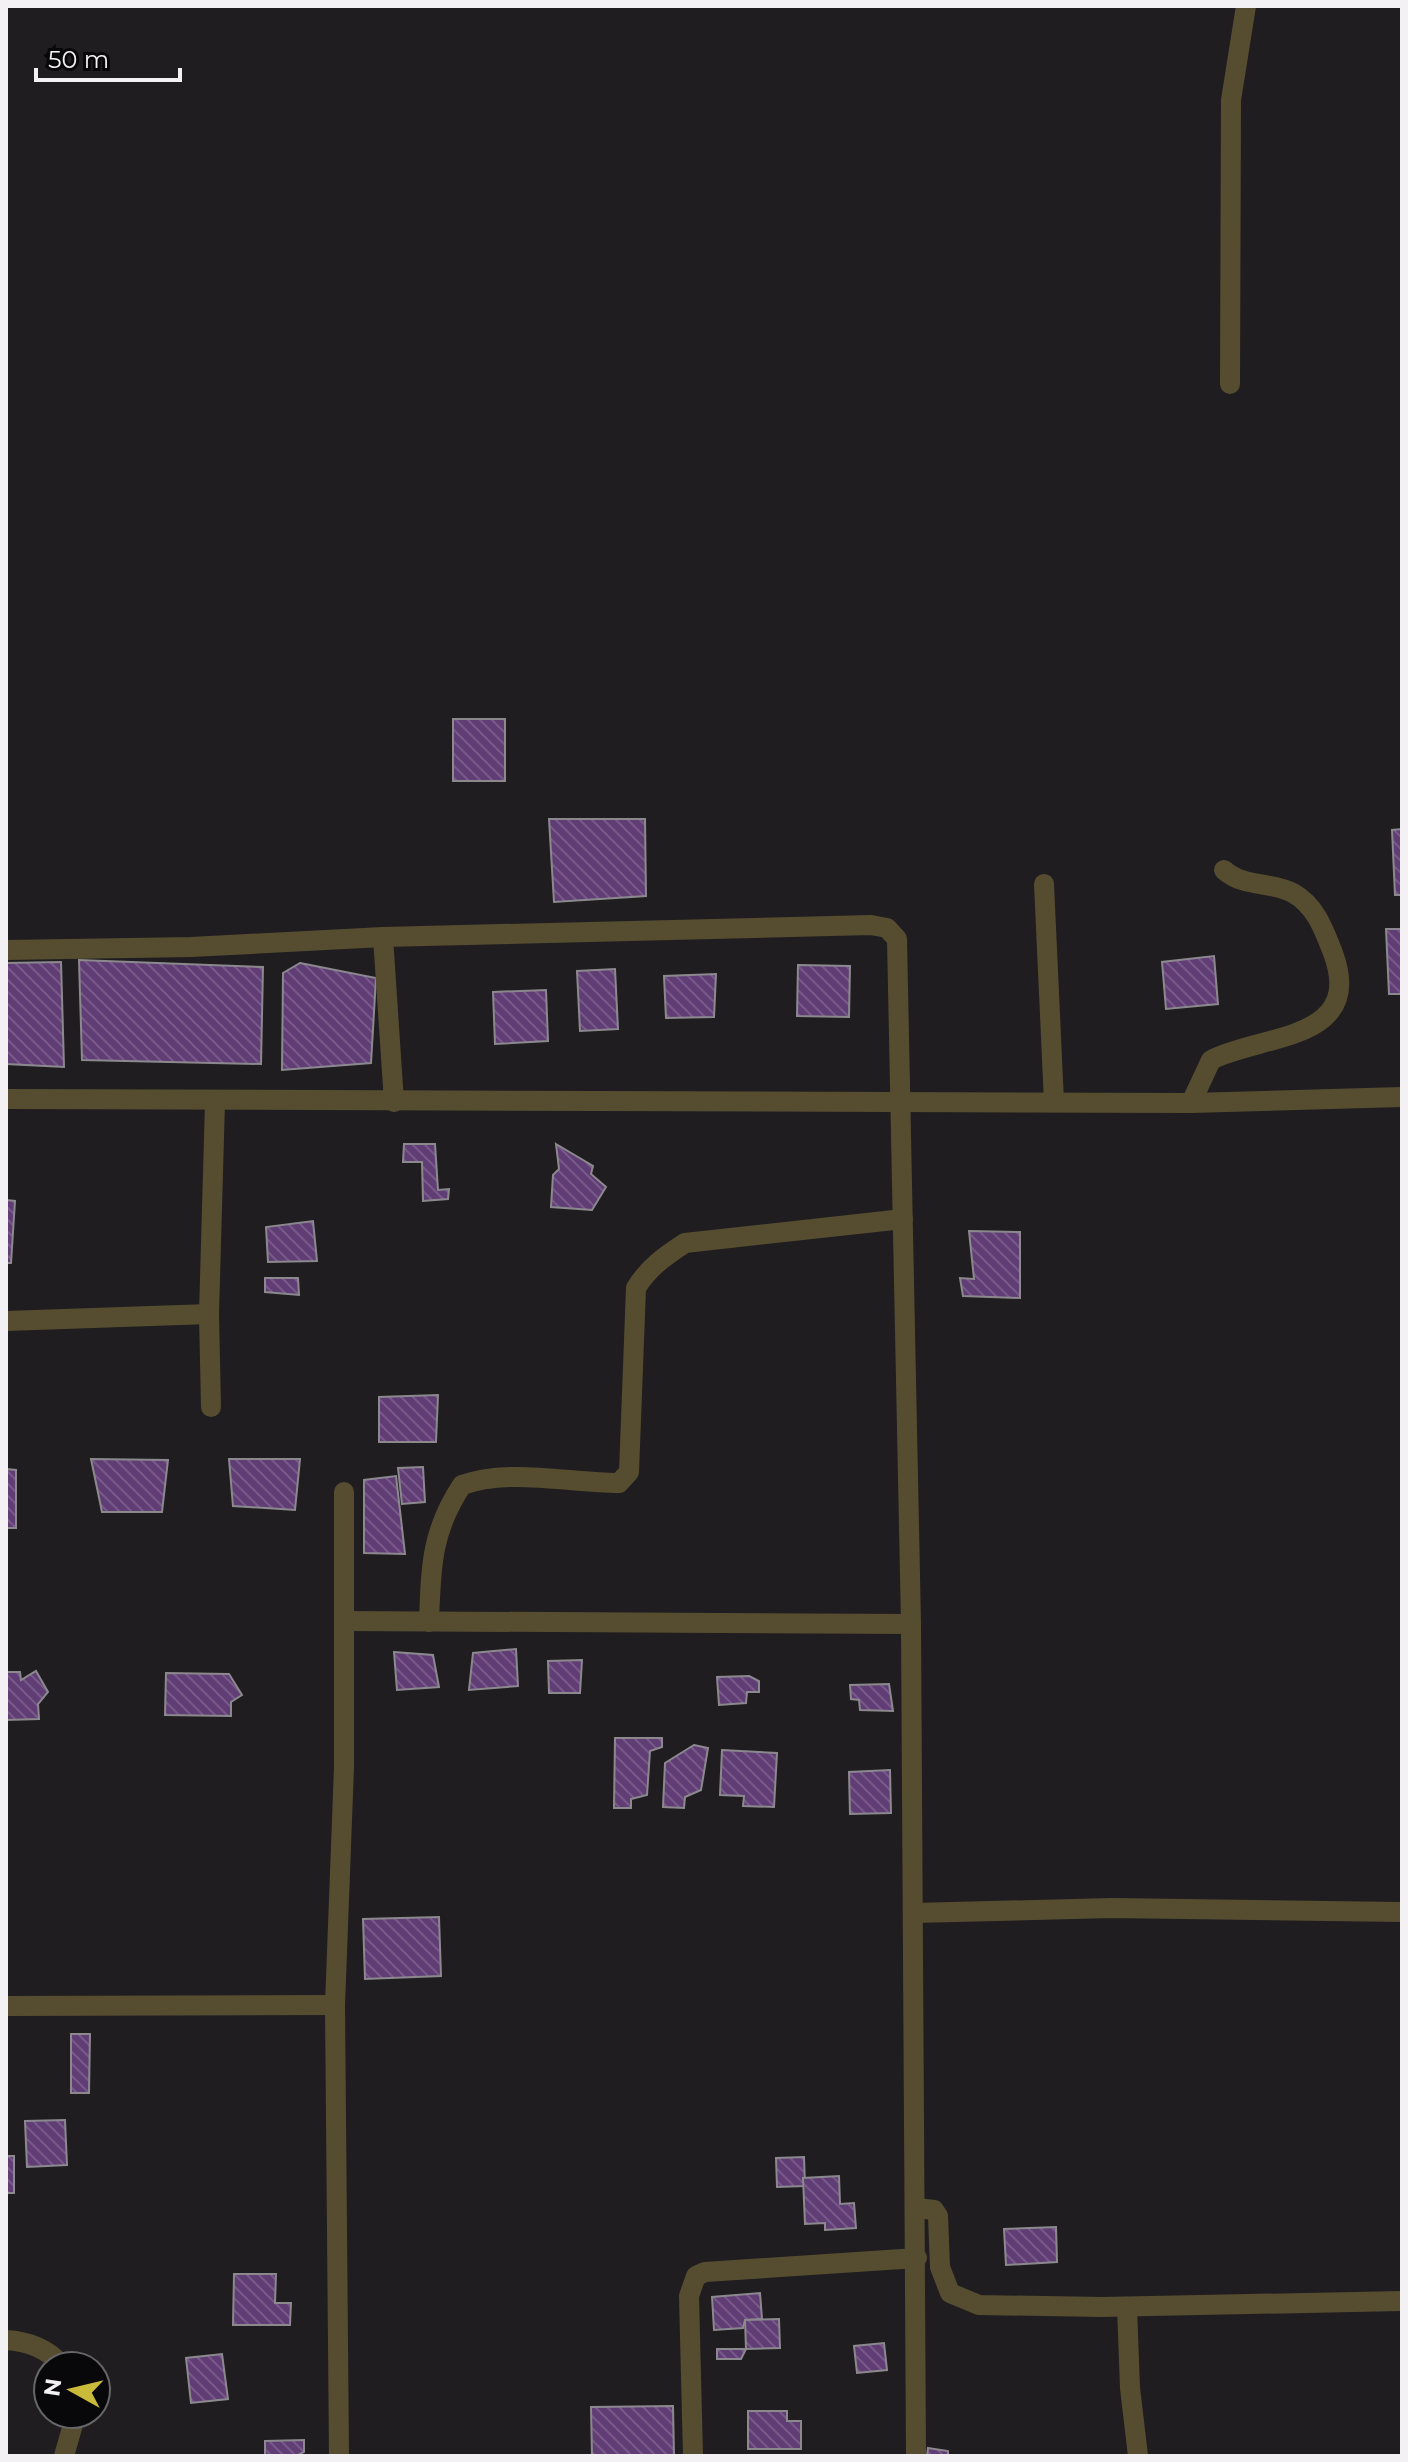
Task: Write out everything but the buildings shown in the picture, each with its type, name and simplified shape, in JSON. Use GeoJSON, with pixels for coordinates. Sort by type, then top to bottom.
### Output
{"type":"FeatureCollection","features":[{"type":"Feature","properties":{"kind":"street"},"geometry":{"type":"LineString","coordinates":[[1230,384],[1231,100],[1246,6]]}},
{"type":"Feature","properties":{"kind":"street"},"geometry":{"type":"LineString","coordinates":[[1191,1103],[1211,1060],[1312,1028],[1327,1016],[1339,989],[1335,959],[1320,919],[1292,893],[1244,882],[1224,870]]}},
{"type":"Feature","properties":{"kind":"street"},"geometry":{"type":"LineString","coordinates":[[1044,884],[1054,1102]]}},
{"type":"Feature","properties":{"kind":"street"},"geometry":{"type":"LineString","coordinates":[[6,950],[871,925],[887,928],[897,939],[911,1624],[917,2208],[916,2456]]}},
{"type":"Feature","properties":{"kind":"street"},"geometry":{"type":"LineString","coordinates":[[383,937],[394,1102]]}},
{"type":"Feature","properties":{"kind":"street"},"geometry":{"type":"LineString","coordinates":[[6,1099],[1191,1103],[1402,1097]]}},
{"type":"Feature","properties":{"kind":"street"},"geometry":{"type":"LineString","coordinates":[[211,1407],[209,1314],[215,1102]]}},
{"type":"Feature","properties":{"kind":"street"},"geometry":{"type":"LineString","coordinates":[[429,1622],[431,1559],[437,1530],[462,1485],[478,1479],[504,1478],[619,1483],[629,1472],[636,1288],[644,1274],[685,1243],[903,1219]]}},
{"type":"Feature","properties":{"kind":"street"},"geometry":{"type":"LineString","coordinates":[[6,1321],[209,1314]]}},
{"type":"Feature","properties":{"kind":"street"},"geometry":{"type":"LineString","coordinates":[[339,2456],[335,2005],[344,1767],[344,1492]]}},
{"type":"Feature","properties":{"kind":"street"},"geometry":{"type":"LineString","coordinates":[[344,1621],[911,1624]]}},
{"type":"Feature","properties":{"kind":"street"},"geometry":{"type":"LineString","coordinates":[[914,1913],[1112,1908],[1402,1912]]}},
{"type":"Feature","properties":{"kind":"street"},"geometry":{"type":"LineString","coordinates":[[6,2006],[335,2005]]}},
{"type":"Feature","properties":{"kind":"street"},"geometry":{"type":"LineString","coordinates":[[917,2208],[934,2210],[938,2216],[940,2267],[950,2293],[966,2302],[1127,2307],[1402,2301]]}},
{"type":"Feature","properties":{"kind":"street"},"geometry":{"type":"LineString","coordinates":[[693,2456],[689,2296],[696,2276],[705,2272],[917,2258]]}},
{"type":"Feature","properties":{"kind":"street"},"geometry":{"type":"LineString","coordinates":[[1127,2307],[1131,2403],[1138,2456]]}},
{"type":"Feature","properties":{"kind":"street"},"geometry":{"type":"LineString","coordinates":[[6,2340],[23,2341],[42,2350]]}},
{"type":"Feature","properties":{"kind":"street"},"geometry":{"type":"LineString","coordinates":[[64,2456],[71,2430]]}}]}
